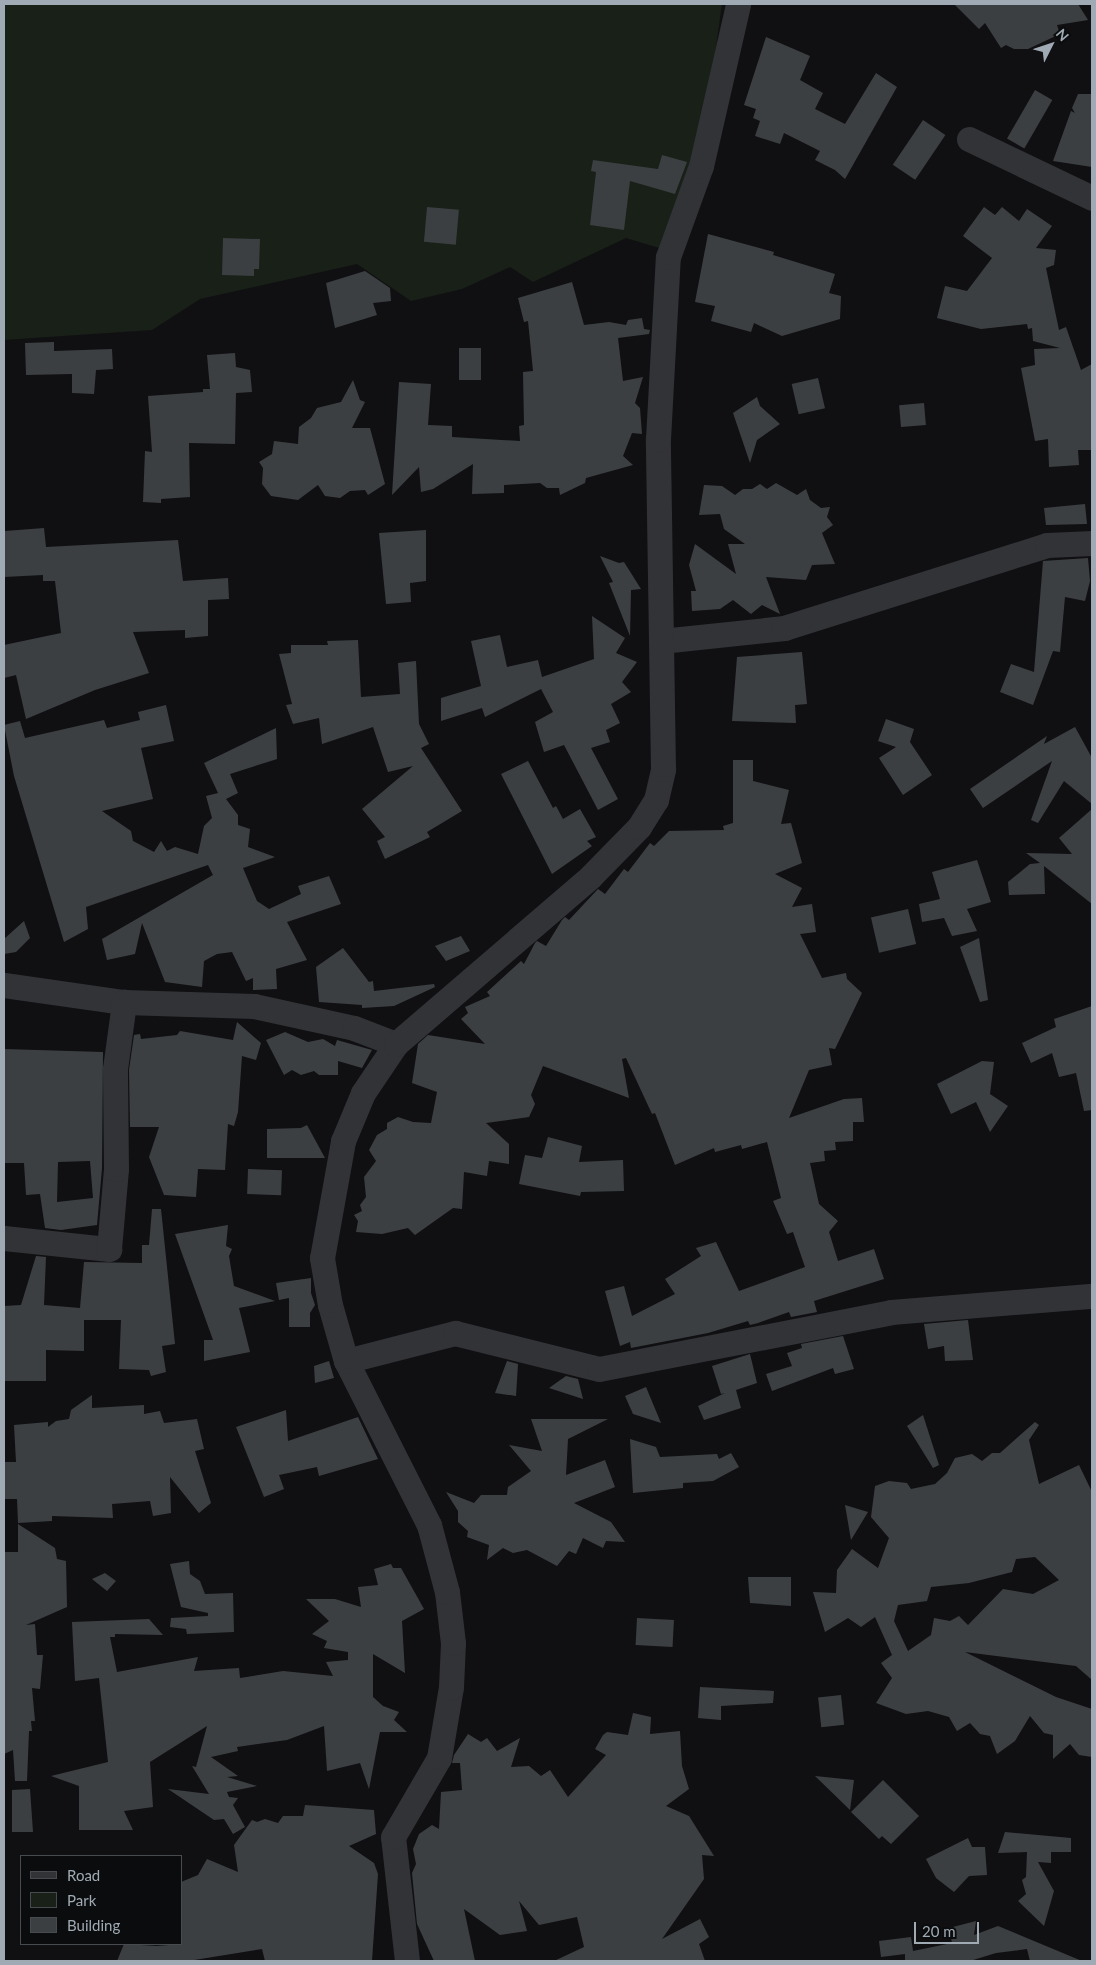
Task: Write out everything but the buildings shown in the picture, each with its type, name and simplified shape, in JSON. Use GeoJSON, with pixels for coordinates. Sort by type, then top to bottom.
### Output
{"type":"FeatureCollection","features":[{"type":"Feature","properties":{"kind":"street"},"geometry":{"type":"LineString","coordinates":[[407,1961],[393,1837],[439,1758],[451,1687],[453,1643],[447,1592],[429,1525],[346,1361],[330,1305],[322,1258],[343,1141],[363,1093],[396,1044],[555,908],[640,827],[656,800],[663,769],[658,440],[668,257],[701,166],[738,4]]}},
{"type":"Feature","properties":{"kind":"street"},"geometry":{"type":"LineString","coordinates":[[969,139],[1092,198]]}},
{"type":"Feature","properties":{"kind":"street"},"geometry":{"type":"LineString","coordinates":[[661,641],[784,628],[1047,545],[1092,543]]}},
{"type":"Feature","properties":{"kind":"street"},"geometry":{"type":"LineString","coordinates":[[4,985],[124,1002],[254,1006],[354,1028],[396,1044]]}},
{"type":"Feature","properties":{"kind":"street"},"geometry":{"type":"LineString","coordinates":[[4,1238],[108,1249],[116,1169],[115,1069],[124,1002]]}},
{"type":"Feature","properties":{"kind":"street"},"geometry":{"type":"LineString","coordinates":[[346,1361],[455,1333],[599,1369],[892,1312],[1092,1296]]}},
{"type":"Feature","properties":{"kind":"green space"},"geometry":{"type":"Polygon","coordinates":[[[4,4],[722,4],[701,155],[666,250],[626,238],[533,282],[510,267],[462,289],[411,301],[357,264],[200,299],[152,330],[4,340],[4,4]]]}}]}
